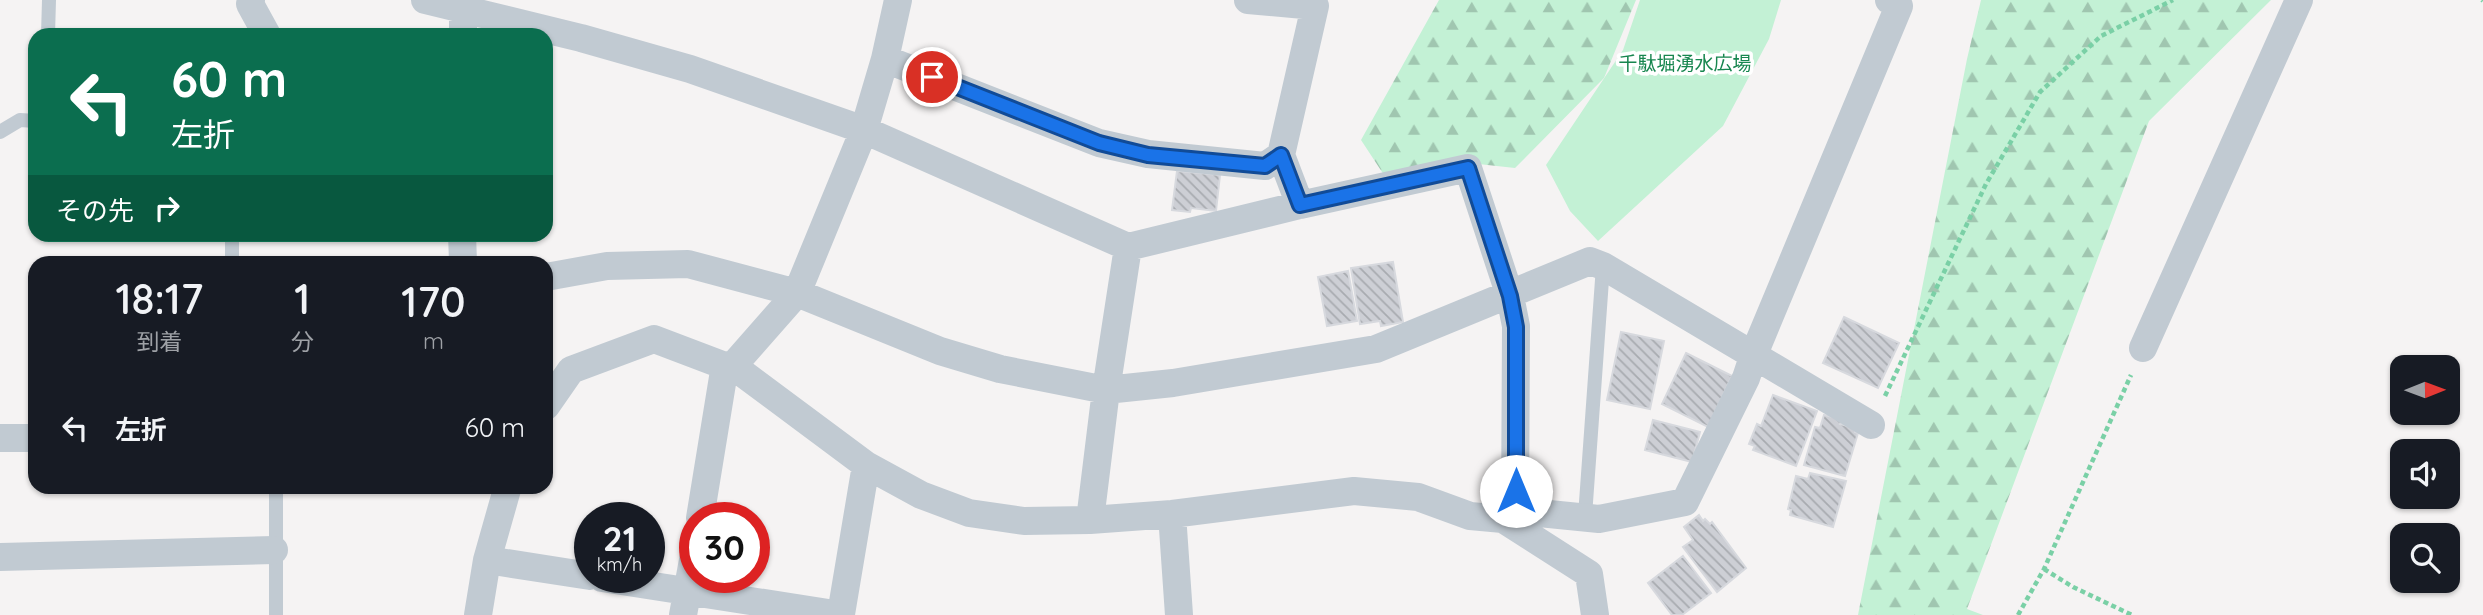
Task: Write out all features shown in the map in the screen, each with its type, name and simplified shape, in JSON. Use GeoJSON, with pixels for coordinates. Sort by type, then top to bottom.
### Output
{"type":"FeatureCollection","features":[{"type":"Feature","properties":{"kind":"street"},"geometry":{"type":"LineString","coordinates":[[251,0],[250,4],[263,28]]}},
{"type":"Feature","properties":{"kind":"street"},"geometry":{"type":"LineString","coordinates":[[425,0],[464,15],[530,28]]}},
{"type":"Feature","properties":{"kind":"street"},"geometry":{"type":"LineString","coordinates":[[704,502],[728,366],[797,293],[864,130],[885,59],[898,0]]}},
{"type":"Feature","properties":{"kind":"street"},"geometry":{"type":"LineString","coordinates":[[1248,0],[1315,6],[1281,155],[1300,205]]}},
{"type":"Feature","properties":{"kind":"street"},"geometry":{"type":"LineString","coordinates":[[553,396],[571,370],[654,339],[728,366],[762,387],[866,465],[921,495],[969,513],[1024,521],[1090,520],[1172,514],[1354,491],[1418,497],[1470,516],[1509,519],[1539,513],[1599,519],[1685,502],[1746,378],[1899,6],[1889,0]]}},
{"type":"Feature","properties":{"kind":"street"},"geometry":{"type":"LineString","coordinates":[[2143,348],[2299,0]]}},
{"type":"Feature","properties":{"kind":"street"},"geometry":{"type":"LineString","coordinates":[[553,32],[690,69],[864,130],[1128,247],[1468,168],[1510,296],[1516,327],[1509,519]]}},
{"type":"Feature","properties":{"kind":"street"},"geometry":{"type":"LineString","coordinates":[[885,59],[1099,143],[1148,155],[1265,166],[1281,155]]}},
{"type":"Feature","properties":{"kind":"street"},"geometry":{"type":"LineString","coordinates":[[1090,520],[1128,247]]}},
{"type":"Feature","properties":{"kind":"street"},"geometry":{"type":"LineString","coordinates":[[553,276],[607,266],[688,264],[797,293],[940,351],[1000,369],[1106,390],[1173,383],[1376,349],[1590,261],[1754,354],[1871,425]]}},
{"type":"Feature","properties":{"kind":"street"},"geometry":{"type":"LineString","coordinates":[[0,438],[28,438]]}},
{"type":"Feature","properties":{"kind":"street"},"geometry":{"type":"LineString","coordinates":[[652,593],[685,603],[841,615],[866,465]]}},
{"type":"Feature","properties":{"kind":"street"},"geometry":{"type":"LineString","coordinates":[[478,615],[487,560],[506,494]]}},
{"type":"Feature","properties":{"kind":"street"},"geometry":{"type":"LineString","coordinates":[[1172,514],[1179,615]]}},
{"type":"Feature","properties":{"kind":"street"},"geometry":{"type":"LineString","coordinates":[[1509,519],[1589,574],[1595,615]]}},
{"type":"Feature","properties":{"kind":"street"},"geometry":{"type":"LineString","coordinates":[[0,557],[274,550]]}},
{"type":"Feature","properties":{"kind":"street"},"geometry":{"type":"LineString","coordinates":[[487,560],[574,574]]}},
{"type":"Feature","properties":{"kind":"lane"},"geometry":{"type":"LineString","coordinates":[[48,28],[49,0]]}},
{"type":"Feature","properties":{"kind":"lane"},"geometry":{"type":"LineString","coordinates":[[0,132],[20,120],[28,121]]}},
{"type":"Feature","properties":{"kind":"lane"},"geometry":{"type":"LineString","coordinates":[[1585,516],[1603,266]]}},
{"type":"Feature","properties":{"kind":"lane"},"geometry":{"type":"LineString","coordinates":[[276,494],[276,615]]}},
{"type":"Feature","properties":{"kind":"path"},"geometry":{"type":"LineString","coordinates":[[1871,425],[1986,184],[2040,92],[2101,36],[2173,0]]}},
{"type":"Feature","properties":{"kind":"path"},"geometry":{"type":"LineString","coordinates":[[2018,615],[2044,569],[2143,348]]}},
{"type":"Feature","properties":{"kind":"path"},"geometry":{"type":"LineString","coordinates":[[2044,569],[2073,587],[2132,615]]}},
{"type":"Feature","properties":{"kind":"green space"},"geometry":{"type":"Polygon","coordinates":[[[1439,0],[1636,0],[1604,78],[1515,168],[1460,162],[1384,175],[1361,140],[1439,0]]]}},
{"type":"Feature","properties":{"kind":"green space","name":"千駄堀湧水広場"},"geometry":{"type":"Polygon","coordinates":[[[1640,0],[1781,0],[1769,39],[1723,126],[1598,241],[1570,211],[1546,165],[1623,50],[1640,0]]]}},
{"type":"Feature","properties":{"kind":"green space"},"geometry":{"type":"Polygon","coordinates":[[[1981,0],[2271,0],[2149,121],[1967,609],[1983,615],[1858,615],[1967,59],[1981,0]]]}},
{"type":"Feature","properties":{"kind":"building"},"geometry":{"type":"Polygon","coordinates":[[[1177,171],[1220,175],[1216,211],[1191,208],[1190,212],[1172,210],[1177,171]]]}},
{"type":"Feature","properties":{"kind":"building"},"geometry":{"type":"Polygon","coordinates":[[[1393,262],[1403,322],[1381,326],[1380,321],[1360,324],[1351,268],[1393,262]]]}},
{"type":"Feature","properties":{"kind":"building"},"geometry":{"type":"Polygon","coordinates":[[[1348,271],[1357,321],[1327,326],[1318,277],[1348,271]]]}},
{"type":"Feature","properties":{"kind":"building"},"geometry":{"type":"Polygon","coordinates":[[[1844,317],[1899,343],[1878,388],[1823,363],[1844,317]]]}},
{"type":"Feature","properties":{"kind":"building"},"geometry":{"type":"Polygon","coordinates":[[[1621,332],[1664,341],[1650,409],[1607,400],[1621,332]]]}},
{"type":"Feature","properties":{"kind":"building"},"geometry":{"type":"Polygon","coordinates":[[[1686,353],[1732,376],[1708,427],[1662,404],[1686,353]]]}},
{"type":"Feature","properties":{"kind":"building"},"geometry":{"type":"Polygon","coordinates":[[[1773,395],[1817,411],[1796,466],[1753,450],[1755,446],[1749,444],[1757,424],[1761,426],[1773,395]]]}},
{"type":"Feature","properties":{"kind":"building"},"geometry":{"type":"Polygon","coordinates":[[[1824,415],[1842,419],[1840,424],[1856,428],[1855,432],[1858,433],[1845,476],[1804,465],[1815,427],[1820,428],[1824,415]]]}},
{"type":"Feature","properties":{"kind":"building"},"geometry":{"type":"Polygon","coordinates":[[[1653,420],[1700,432],[1692,462],[1645,450],[1653,420]]]}},
{"type":"Feature","properties":{"kind":"building"},"geometry":{"type":"Polygon","coordinates":[[[1810,473],[1846,481],[1833,527],[1790,515],[1791,510],[1788,509],[1796,476],[1808,479],[1810,473]]]}},
{"type":"Feature","properties":{"kind":"building"},"geometry":{"type":"Polygon","coordinates":[[[1699,515],[1703,521],[1705,519],[1710,524],[1712,522],[1746,568],[1717,592],[1683,547],[1693,540],[1684,527],[1699,515]]]}},
{"type":"Feature","properties":{"kind":"building"},"geometry":{"type":"Polygon","coordinates":[[[1683,556],[1711,593],[1682,615],[1672,615],[1648,583],[1683,556]]]}},
{"type":"Feature","properties":{"kind":"route"},"geometry":{"type":"LineString","coordinates":[[932,77],[1099,143],[1148,155],[1265,166],[1281,155],[1300,205],[1468,168],[1510,296],[1516,327],[1516,491]]}}]}
